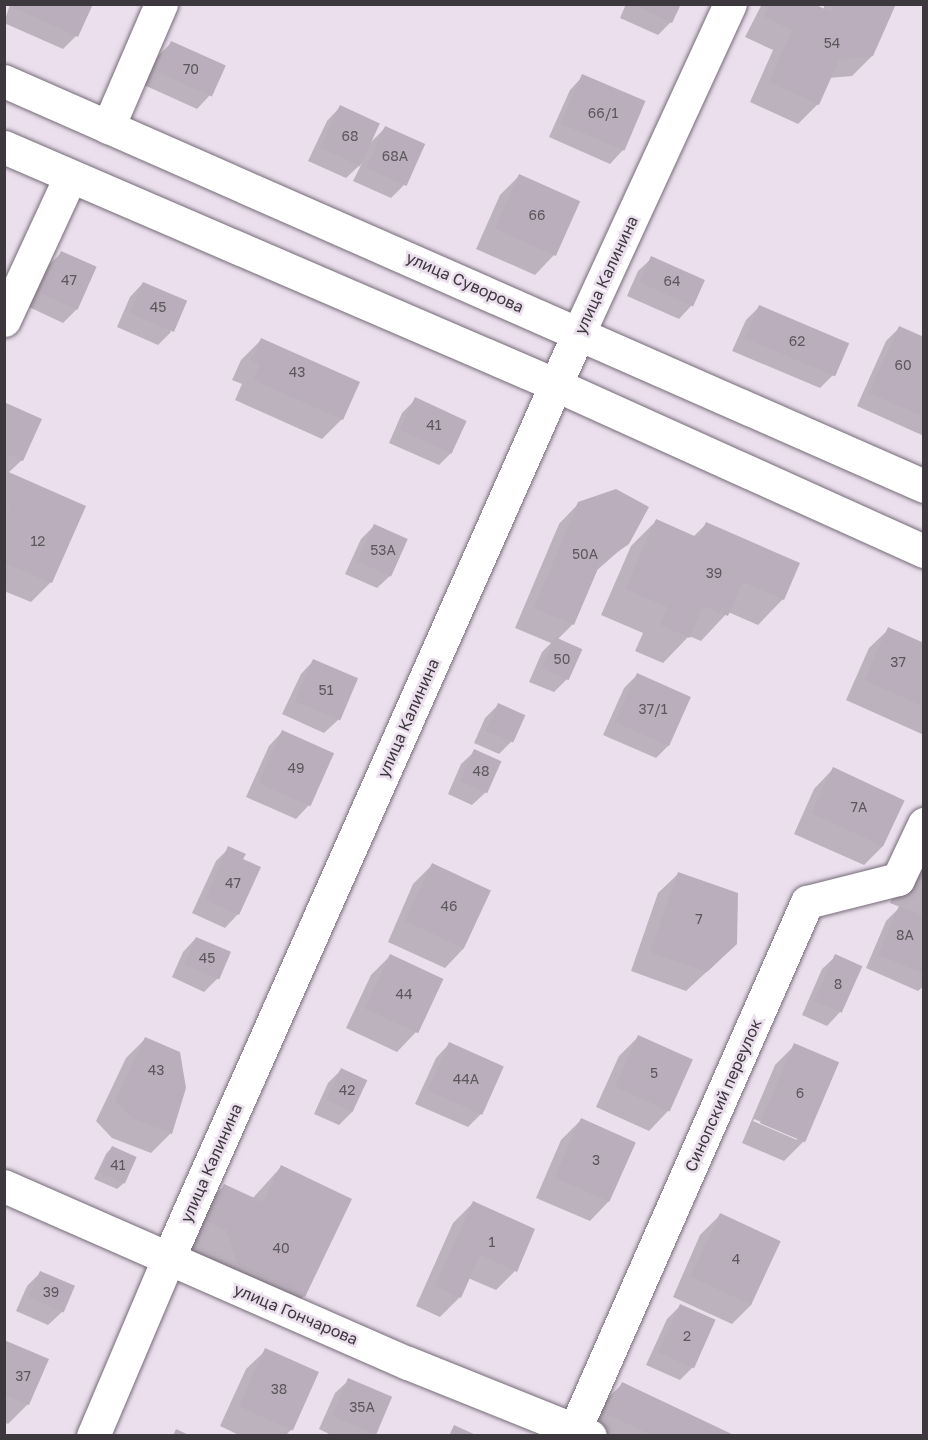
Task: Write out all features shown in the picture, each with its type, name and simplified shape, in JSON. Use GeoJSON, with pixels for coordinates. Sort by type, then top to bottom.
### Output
{"type":"FeatureCollection","features":[{"type":"Feature","properties":{"kind":"street"},"geometry":{"type":"LineString","coordinates":[[108,127],[161,4]]}},
{"type":"Feature","properties":{"kind":"street","name":"улица Калинина"},"geometry":{"type":"LineString","coordinates":[[93,1436],[168,1259],[579,332],[730,4]]}},
{"type":"Feature","properties":{"kind":"street","name":"улица Суворова"},"geometry":{"type":"LineString","coordinates":[[4,81],[579,332],[924,486]]}},
{"type":"Feature","properties":{"kind":"street"},"geometry":{"type":"LineString","coordinates":[[4,147],[556,385],[924,551]]}},
{"type":"Feature","properties":{"kind":"street"},"geometry":{"type":"LineString","coordinates":[[4,320],[70,177]]}},
{"type":"Feature","properties":{"kind":"street","name":"Синопский переулок"},"geometry":{"type":"LineString","coordinates":[[583,1432],[807,902],[898,879],[924,824]]}},
{"type":"Feature","properties":{"kind":"street","name":"улица Гончарова"},"geometry":{"type":"LineString","coordinates":[[4,1186],[408,1363],[583,1432]]}},
{"type":"Feature","properties":{"kind":"building"},"geometry":{"type":"Polygon","coordinates":[[[16,4],[93,4],[78,37],[14,8],[16,4]]]}},
{"type":"Feature","properties":{"kind":"building"},"geometry":{"type":"Polygon","coordinates":[[[632,4],[681,4],[672,23],[632,4]]]}},
{"type":"Feature","properties":{"kind":"building"},"geometry":{"type":"Polygon","coordinates":[[[769,4],[814,4],[831,12],[835,4],[896,4],[873,56],[839,60],[819,105],[769,82],[792,30],[764,17],[769,4]]]}},
{"type":"Feature","properties":{"kind":"building"},"geometry":{"type":"Polygon","coordinates":[[[171,41],[226,65],[212,96],[157,72],[171,41]]]}},
{"type":"Feature","properties":{"kind":"building"},"geometry":{"type":"Polygon","coordinates":[[[582,74],[646,101],[624,151],[561,124],[582,74]]]}},
{"type":"Feature","properties":{"kind":"building"},"geometry":{"type":"Polygon","coordinates":[[[340,105],[380,124],[360,166],[320,148],[340,105]]]}},
{"type":"Feature","properties":{"kind":"building"},"geometry":{"type":"Polygon","coordinates":[[[385,126],[425,144],[406,186],[366,168],[385,126]]]}},
{"type":"Feature","properties":{"kind":"building"},"geometry":{"type":"Polygon","coordinates":[[[519,174],[580,201],[556,256],[495,229],[519,174]]]}},
{"type":"Feature","properties":{"kind":"building"},"geometry":{"type":"Polygon","coordinates":[[[61,251],[97,267],[78,310],[42,294],[61,251]]]}},
{"type":"Feature","properties":{"kind":"building"},"geometry":{"type":"Polygon","coordinates":[[[651,256],[705,280],[693,306],[639,282],[651,256]]]}},
{"type":"Feature","properties":{"kind":"building"},"geometry":{"type":"Polygon","coordinates":[[[143,282],[187,301],[174,332],[130,313],[143,282]]]}},
{"type":"Feature","properties":{"kind":"building"},"geometry":{"type":"Polygon","coordinates":[[[759,305],[849,343],[835,376],[745,338],[759,305]]]}},
{"type":"Feature","properties":{"kind":"building"},"geometry":{"type":"Polygon","coordinates":[[[899,326],[924,337],[924,417],[869,393],[899,326]]]}},
{"type":"Feature","properties":{"kind":"building"},"geometry":{"type":"Polygon","coordinates":[[[261,338],[360,382],[343,420],[253,380],[260,364],[251,360],[261,338]]]}},
{"type":"Feature","properties":{"kind":"building"},"geometry":{"type":"Polygon","coordinates":[[[415,397],[467,421],[451,454],[400,430],[415,397]]]}},
{"type":"Feature","properties":{"kind":"building"},"geometry":{"type":"Polygon","coordinates":[[[6,403],[42,419],[23,461],[4,453],[6,403]]]}},
{"type":"Feature","properties":{"kind":"building"},"geometry":{"type":"Polygon","coordinates":[[[4,470],[86,506],[52,583],[4,563],[4,519],[10,506],[4,504],[4,470]]]}},
{"type":"Feature","properties":{"kind":"building"},"geometry":{"type":"Polygon","coordinates":[[[616,489],[649,507],[629,544],[600,564],[574,625],[534,608],[578,502],[616,489]]]}},
{"type":"Feature","properties":{"kind":"building"},"geometry":{"type":"Polygon","coordinates":[[[656,519],[699,538],[706,522],[800,563],[784,600],[743,582],[728,616],[703,606],[690,638],[660,625],[667,607],[625,589],[656,519]]]}},
{"type":"Feature","properties":{"kind":"building"},"geometry":{"type":"Polygon","coordinates":[[[374,524],[408,539],[391,577],[357,561],[374,524]]]}},
{"type":"Feature","properties":{"kind":"building"},"geometry":{"type":"Polygon","coordinates":[[[888,627],[924,643],[924,707],[864,680],[888,627]]]}},
{"type":"Feature","properties":{"kind":"building"},"geometry":{"type":"Polygon","coordinates":[[[555,637],[582,649],[569,680],[541,668],[555,637]]]}},
{"type":"Feature","properties":{"kind":"building"},"geometry":{"type":"Polygon","coordinates":[[[313,659],[358,678],[340,720],[295,701],[313,659]]]}},
{"type":"Feature","properties":{"kind":"building"},"geometry":{"type":"Polygon","coordinates":[[[637,673],[691,697],[669,746],[615,722],[637,673]]]}},
{"type":"Feature","properties":{"kind":"building"},"geometry":{"type":"Polygon","coordinates":[[[498,703],[525,715],[513,743],[486,730],[498,703]]]}},
{"type":"Feature","properties":{"kind":"building"},"geometry":{"type":"Polygon","coordinates":[[[282,730],[334,753],[310,806],[258,783],[282,730]]]}},
{"type":"Feature","properties":{"kind":"building"},"geometry":{"type":"Polygon","coordinates":[[[474,749],[501,761],[487,793],[460,781],[474,749]]]}},
{"type":"Feature","properties":{"kind":"building"},"geometry":{"type":"Polygon","coordinates":[[[833,767],[905,800],[883,847],[811,813],[833,767]]]}},
{"type":"Feature","properties":{"kind":"building"},"geometry":{"type":"Polygon","coordinates":[[[228,846],[246,854],[243,859],[261,867],[239,915],[205,900],[228,846]]]}},
{"type":"Feature","properties":{"kind":"building"},"geometry":{"type":"Polygon","coordinates":[[[924,858],[924,881],[915,878],[924,858]]]}},
{"type":"Feature","properties":{"kind":"building"},"geometry":{"type":"Polygon","coordinates":[[[432,863],[491,890],[464,948],[405,921],[432,863]]]}},
{"type":"Feature","properties":{"kind":"building"},"geometry":{"type":"Polygon","coordinates":[[[678,872],[738,893],[737,944],[707,972],[650,952],[678,872]]]}},
{"type":"Feature","properties":{"kind":"building"},"geometry":{"type":"Polygon","coordinates":[[[899,906],[924,916],[924,974],[878,955],[899,906]]]}},
{"type":"Feature","properties":{"kind":"building"},"geometry":{"type":"Polygon","coordinates":[[[196,937],[231,952],[219,979],[184,965],[196,937]]]}},
{"type":"Feature","properties":{"kind":"building"},"geometry":{"type":"Polygon","coordinates":[[[390,954],[443,979],[418,1033],[365,1008],[390,954]]]}},
{"type":"Feature","properties":{"kind":"building"},"geometry":{"type":"Polygon","coordinates":[[[835,954],[862,966],[842,1013],[814,1001],[835,954]]]}},
{"type":"Feature","properties":{"kind":"building"},"geometry":{"type":"Polygon","coordinates":[[[638,1035],[693,1059],[670,1111],[615,1087],[638,1035]]]}},
{"type":"Feature","properties":{"kind":"building"},"geometry":{"type":"Polygon","coordinates":[[[145,1037],[180,1052],[186,1088],[172,1134],[132,1118],[115,1101],[145,1037]]]}},
{"type":"Feature","properties":{"kind":"building"},"geometry":{"type":"Polygon","coordinates":[[[449,1042],[504,1066],[482,1115],[427,1090],[449,1042]]]}},
{"type":"Feature","properties":{"kind":"building"},"geometry":{"type":"Polygon","coordinates":[[[794,1043],[839,1062],[805,1142],[760,1123],[794,1043]]]}},
{"type":"Feature","properties":{"kind":"building"},"geometry":{"type":"Polygon","coordinates":[[[341,1068],[367,1080],[352,1112],[326,1100],[341,1068]]]}},
{"type":"Feature","properties":{"kind":"building"},"geometry":{"type":"Polygon","coordinates":[[[581,1118],[636,1142],[609,1202],[555,1177],[581,1118]]]}},
{"type":"Feature","properties":{"kind":"building"},"geometry":{"type":"Polygon","coordinates":[[[112,1146],[137,1157],[125,1183],[100,1172],[112,1146]]]}},
{"type":"Feature","properties":{"kind":"building"},"geometry":{"type":"Polygon","coordinates":[[[281,1165],[352,1199],[305,1297],[238,1265],[226,1230],[206,1221],[224,1184],[263,1202],[281,1165]]]}},
{"type":"Feature","properties":{"kind":"building"},"geometry":{"type":"Polygon","coordinates":[[[473,1201],[535,1229],[517,1272],[480,1255],[461,1298],[435,1286],[473,1201]]]}},
{"type":"Feature","properties":{"kind":"building"},"geometry":{"type":"Polygon","coordinates":[[[720,1213],[781,1241],[751,1305],[690,1276],[720,1213]]]}},
{"type":"Feature","properties":{"kind":"building"},"geometry":{"type":"Polygon","coordinates":[[[40,1271],[75,1286],[64,1313],[29,1298],[40,1271]]]}},
{"type":"Feature","properties":{"kind":"building"},"geometry":{"type":"Polygon","coordinates":[[[680,1304],[716,1320],[694,1368],[658,1352],[680,1304]]]}},
{"type":"Feature","properties":{"kind":"building"},"geometry":{"type":"Polygon","coordinates":[[[4,1340],[49,1359],[29,1405],[4,1394],[4,1340]]]}},
{"type":"Feature","properties":{"kind":"building"},"geometry":{"type":"Polygon","coordinates":[[[265,1348],[319,1372],[293,1430],[239,1406],[265,1348]]]}},
{"type":"Feature","properties":{"kind":"building"},"geometry":{"type":"Polygon","coordinates":[[[348,1378],[392,1397],[376,1434],[332,1416],[348,1378]]]}},
{"type":"Feature","properties":{"kind":"building"},"geometry":{"type":"Polygon","coordinates":[[[622,1382],[736,1436],[653,1436],[607,1414],[622,1382]]]}},
{"type":"Feature","properties":{"kind":"building"},"geometry":{"type":"Polygon","coordinates":[[[454,1425],[478,1436],[449,1436],[454,1425]]]}},
{"type":"Feature","properties":{"kind":"building"},"geometry":{"type":"Polygon","coordinates":[[[176,1429],[191,1436],[173,1436],[176,1429]]]}}]}
